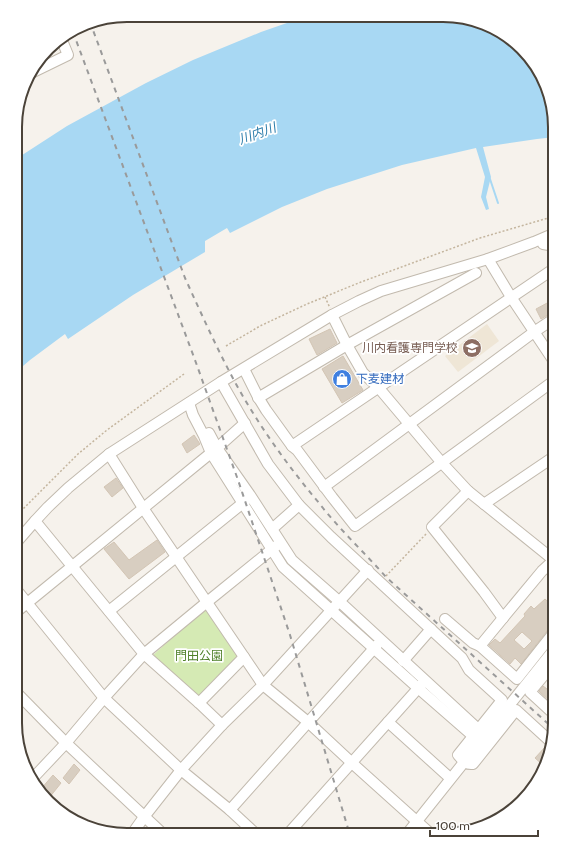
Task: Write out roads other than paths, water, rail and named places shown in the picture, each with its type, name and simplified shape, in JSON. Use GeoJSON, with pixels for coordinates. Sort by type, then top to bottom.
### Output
{"type":"FeatureCollection","features":[{"type":"Feature","properties":{"kind":"street"},"geometry":{"type":"LineString","coordinates":[[40,68],[68,55],[63,44]]}},
{"type":"Feature","properties":{"kind":"street"},"geometry":{"type":"LineString","coordinates":[[22,536],[68,488],[108,454],[221,382],[332,315],[381,291],[488,259],[548,236]]}},
{"type":"Feature","properties":{"kind":"street"},"geometry":{"type":"LineString","coordinates":[[544,244],[548,245]]}},
{"type":"Feature","properties":{"kind":"street"},"geometry":{"type":"LineString","coordinates":[[488,259],[548,353]]}},
{"type":"Feature","properties":{"kind":"street"},"geometry":{"type":"LineString","coordinates":[[441,273],[446,290]]}},
{"type":"Feature","properties":{"kind":"street"},"geometry":{"type":"LineString","coordinates":[[258,398],[476,273]]}},
{"type":"Feature","properties":{"kind":"street"},"geometry":{"type":"LineString","coordinates":[[292,446],[548,273]]}},
{"type":"Feature","properties":{"kind":"street"},"geometry":{"type":"LineString","coordinates":[[332,315],[347,346],[363,373],[378,387],[442,463],[484,504],[548,555]]}},
{"type":"Feature","properties":{"kind":"street"},"geometry":{"type":"LineString","coordinates":[[324,487],[548,323]]}},
{"type":"Feature","properties":{"kind":"street"},"geometry":{"type":"LineString","coordinates":[[244,369],[258,398],[266,410],[292,446],[297,450],[355,526],[548,385]]}},
{"type":"Feature","properties":{"kind":"street"},"geometry":{"type":"LineString","coordinates":[[221,382],[268,464],[299,505],[462,658],[469,670],[502,700],[458,755],[468,764],[473,764],[516,710],[547,738]]}},
{"type":"Feature","properties":{"kind":"street"},"geometry":{"type":"LineString","coordinates":[[189,403],[198,413],[214,451],[243,503],[283,567],[374,648],[421,684],[475,732]]}},
{"type":"Feature","properties":{"kind":"street"},"geometry":{"type":"LineString","coordinates":[[22,607],[214,451],[245,423]]}},
{"type":"Feature","properties":{"kind":"street"},"geometry":{"type":"LineString","coordinates":[[214,451],[250,495],[292,560],[340,602],[403,661],[421,684]]}},
{"type":"Feature","properties":{"kind":"street"},"geometry":{"type":"LineString","coordinates":[[108,454],[263,685],[308,722],[425,828]]}},
{"type":"Feature","properties":{"kind":"street"},"geometry":{"type":"LineString","coordinates":[[484,504],[548,461]]}},
{"type":"Feature","properties":{"kind":"street"},"geometry":{"type":"LineString","coordinates":[[468,490],[432,527],[503,618]]}},
{"type":"Feature","properties":{"kind":"street"},"geometry":{"type":"LineString","coordinates":[[109,611],[243,503],[250,495]]}},
{"type":"Feature","properties":{"kind":"street"},"geometry":{"type":"LineString","coordinates":[[272,529],[299,505]]}},
{"type":"Feature","properties":{"kind":"street"},"geometry":{"type":"LineString","coordinates":[[35,521],[144,654],[222,725]]}},
{"type":"Feature","properties":{"kind":"street"},"geometry":{"type":"LineString","coordinates":[[36,775],[144,654],[280,542]]}},
{"type":"Feature","properties":{"kind":"street"},"geometry":{"type":"LineString","coordinates":[[480,646],[548,566]]}},
{"type":"Feature","properties":{"kind":"street"},"geometry":{"type":"LineString","coordinates":[[136,828],[181,770],[222,725],[263,685],[368,570]]}},
{"type":"Feature","properties":{"kind":"street"},"geometry":{"type":"LineString","coordinates":[[22,597],[104,698],[181,770],[250,828]]}},
{"type":"Feature","properties":{"kind":"street"},"geometry":{"type":"LineString","coordinates":[[445,618],[473,643],[480,646],[517,679],[548,640]]}},
{"type":"Feature","properties":{"kind":"street"},"geometry":{"type":"LineString","coordinates":[[403,661],[431,629]]}},
{"type":"Feature","properties":{"kind":"street"},"geometry":{"type":"LineString","coordinates":[[230,810],[381,640]]}},
{"type":"Feature","properties":{"kind":"street"},"geometry":{"type":"LineString","coordinates":[[199,703],[244,657]]}},
{"type":"Feature","properties":{"kind":"street"},"geometry":{"type":"LineString","coordinates":[[411,828],[548,657]]}},
{"type":"Feature","properties":{"kind":"street"},"geometry":{"type":"LineString","coordinates":[[548,670],[530,692],[548,709]]}},
{"type":"Feature","properties":{"kind":"street"},"geometry":{"type":"LineString","coordinates":[[293,828],[421,684]]}},
{"type":"Feature","properties":{"kind":"street"},"geometry":{"type":"LineString","coordinates":[[22,698],[66,743],[156,828]]}},
{"type":"Feature","properties":{"kind":"street"},"geometry":{"type":"LineString","coordinates":[[388,722],[450,778]]}},
{"type":"Feature","properties":{"kind":"water","name":"川内川"},"geometry":{"type":"Polygon","coordinates":[[[290,22],[443,22],[457,23],[483,30],[507,44],[526,63],[534,75],[540,87],[546,107],[548,138],[483,147],[491,177],[486,197],[489,209],[486,210],[481,197],[485,177],[476,148],[402,165],[327,189],[282,207],[230,233],[227,228],[205,241],[205,252],[133,295],[68,339],[65,334],[22,367],[22,155],[67,126],[146,83],[193,60],[261,32],[290,22]]]}},
{"type":"Feature","properties":{"kind":"waterway"},"geometry":{"type":"LineString","coordinates":[[490,179],[498,203]]}},
{"type":"Feature","properties":{"kind":"railway"},"geometry":{"type":"LineString","coordinates":[[92,28],[185,278],[229,371],[264,430],[296,475],[327,513],[386,577],[548,724]]}},
{"type":"Feature","properties":{"kind":"railway"},"geometry":{"type":"LineString","coordinates":[[75,36],[238,480],[290,635],[348,828]]}},
{"type":"Feature","properties":{"kind":"place","name":"川内看護専門学校"},"geometry":{"type":"Point","coordinates":[472,348]}},
{"type":"Feature","properties":{"kind":"place","name":"下麦建材"},"geometry":{"type":"Point","coordinates":[342,379]}},
{"type":"Feature","properties":{"kind":"park label","name":"門田公園"},"geometry":{"type":"Point","coordinates":[199,656]}}]}
